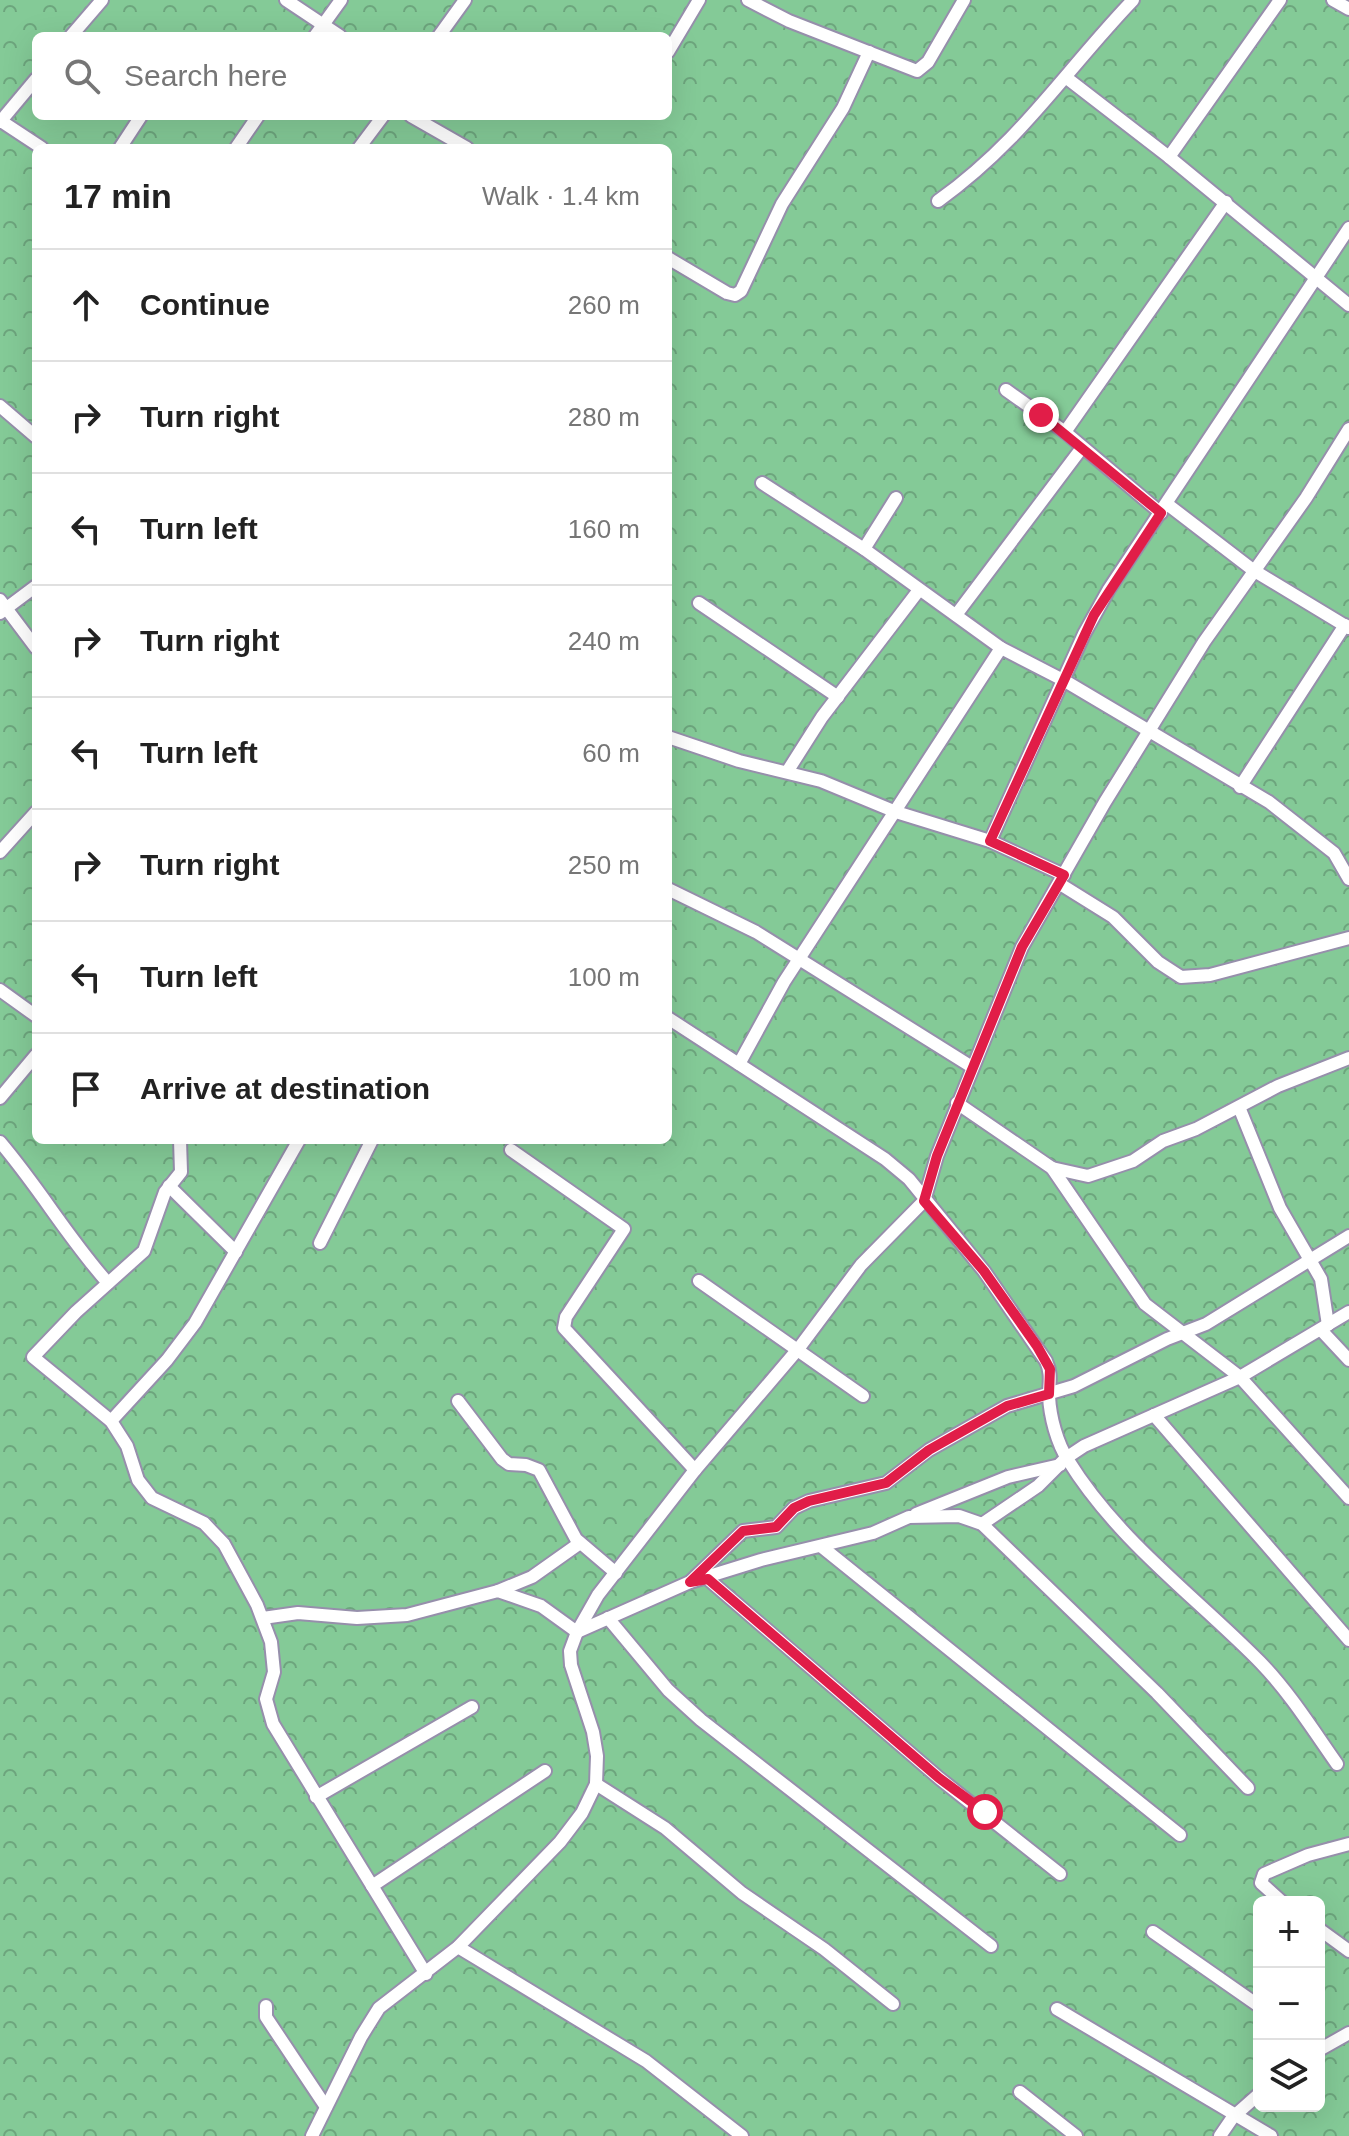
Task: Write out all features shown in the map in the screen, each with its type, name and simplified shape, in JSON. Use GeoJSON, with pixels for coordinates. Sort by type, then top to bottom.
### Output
{"type":"FeatureCollection","features":[{"type":"Feature","properties":{"kind":"street"},"geometry":{"type":"LineString","coordinates":[[74,32],[102,0]]}},
{"type":"Feature","properties":{"kind":"street"},"geometry":{"type":"LineString","coordinates":[[286,0],[334,32]]}},
{"type":"Feature","properties":{"kind":"street"},"geometry":{"type":"LineString","coordinates":[[318,32],[341,0]]}},
{"type":"Feature","properties":{"kind":"street"},"geometry":{"type":"LineString","coordinates":[[442,32],[465,0]]}},
{"type":"Feature","properties":{"kind":"street"},"geometry":{"type":"LineString","coordinates":[[672,45],[699,0]]}},
{"type":"Feature","properties":{"kind":"street"},"geometry":{"type":"LineString","coordinates":[[750,1],[789,21],[913,71],[921,70],[964,0]]}},
{"type":"Feature","properties":{"kind":"street"},"geometry":{"type":"LineString","coordinates":[[938,201],[998,153],[1068,79],[1133,0]]}},
{"type":"Feature","properties":{"kind":"street"},"geometry":{"type":"LineString","coordinates":[[1169,157],[1280,0]]}},
{"type":"Feature","properties":{"kind":"street"},"geometry":{"type":"LineString","coordinates":[[1333,0],[1349,9]]}},
{"type":"Feature","properties":{"kind":"street"},"geometry":{"type":"LineString","coordinates":[[672,260],[727,293],[735,295],[741,291],[788,193],[843,108],[869,52]]}},
{"type":"Feature","properties":{"kind":"street"},"geometry":{"type":"LineString","coordinates":[[1068,79],[1226,202],[1349,305]]}},
{"type":"Feature","properties":{"kind":"street"},"geometry":{"type":"LineString","coordinates":[[32,84],[1,122],[36,144]]}},
{"type":"Feature","properties":{"kind":"street"},"geometry":{"type":"LineString","coordinates":[[123,144],[138,120]]}},
{"type":"Feature","properties":{"kind":"street"},"geometry":{"type":"LineString","coordinates":[[239,144],[255,120]]}},
{"type":"Feature","properties":{"kind":"street"},"geometry":{"type":"LineString","coordinates":[[362,144],[380,120]]}},
{"type":"Feature","properties":{"kind":"street"},"geometry":{"type":"LineString","coordinates":[[418,120],[459,144]]}},
{"type":"Feature","properties":{"kind":"street"},"geometry":{"type":"LineString","coordinates":[[1065,432],[1226,202]]}},
{"type":"Feature","properties":{"kind":"street"},"geometry":{"type":"LineString","coordinates":[[990,841],[1020,769],[1065,681],[1094,615],[1349,228]]}},
{"type":"Feature","properties":{"kind":"street"},"geometry":{"type":"LineString","coordinates":[[1006,390],[1164,509],[1253,570],[1347,627],[1240,787]]}},
{"type":"Feature","properties":{"kind":"street"},"geometry":{"type":"LineString","coordinates":[[0,406],[32,432]]}},
{"type":"Feature","properties":{"kind":"street"},"geometry":{"type":"LineString","coordinates":[[312,2136],[372,2017],[386,2002],[458,1947],[560,1842],[582,1813],[596,1784],[593,1732],[571,1665],[570,1651],[577,1632],[616,1573],[695,1470],[799,1348],[861,1265],[924,1201],[957,1103],[1022,947],[1148,731],[1253,570],[1306,498],[1349,429]]}},
{"type":"Feature","properties":{"kind":"street"},"geometry":{"type":"LineString","coordinates":[[956,615],[1081,449]]}},
{"type":"Feature","properties":{"kind":"street"},"geometry":{"type":"LineString","coordinates":[[762,483],[864,549],[1001,648],[1065,681],[1269,802],[1321,841],[1342,863],[1349,879]]}},
{"type":"Feature","properties":{"kind":"street"},"geometry":{"type":"LineString","coordinates":[[864,549],[896,498]]}},
{"type":"Feature","properties":{"kind":"street"},"geometry":{"type":"LineString","coordinates":[[32,588],[2,607],[32,643]]}},
{"type":"Feature","properties":{"kind":"street"},"geometry":{"type":"LineString","coordinates":[[787,772],[838,697],[919,590]]}},
{"type":"Feature","properties":{"kind":"street"},"geometry":{"type":"LineString","coordinates":[[699,603],[838,697]]}},
{"type":"Feature","properties":{"kind":"street"},"geometry":{"type":"LineString","coordinates":[[739,1064],[775,996],[1001,648]]}},
{"type":"Feature","properties":{"kind":"street"},"geometry":{"type":"LineString","coordinates":[[672,738],[739,761],[821,781],[896,812],[990,841],[1062,880],[1113,917],[1158,962],[1181,977],[1210,975],[1349,938]]}},
{"type":"Feature","properties":{"kind":"street"},"geometry":{"type":"LineString","coordinates":[[0,852],[32,816]]}},
{"type":"Feature","properties":{"kind":"street"},"geometry":{"type":"LineString","coordinates":[[672,891],[730,917],[972,1067]]}},
{"type":"Feature","properties":{"kind":"street"},"geometry":{"type":"LineString","coordinates":[[0,990],[32,1013]]}},
{"type":"Feature","properties":{"kind":"street"},"geometry":{"type":"LineString","coordinates":[[672,1021],[885,1159],[909,1179],[984,1271],[1050,1369],[1051,1416],[1063,1462],[1138,1549],[1262,1664],[1337,1764]]}},
{"type":"Feature","properties":{"kind":"street"},"geometry":{"type":"LineString","coordinates":[[957,1103],[1052,1168],[1078,1176],[1133,1161],[1163,1141],[1196,1129],[1278,1086],[1349,1058]]}},
{"type":"Feature","properties":{"kind":"street"},"geometry":{"type":"LineString","coordinates":[[0,1098],[32,1060]]}},
{"type":"Feature","properties":{"kind":"street"},"geometry":{"type":"LineString","coordinates":[[1239,1107],[1280,1208],[1321,1279],[1325,1327],[1349,1360]]}},
{"type":"Feature","properties":{"kind":"street"},"geometry":{"type":"LineString","coordinates":[[0,1142],[53,1206],[72,1242],[108,1283]]}},
{"type":"Feature","properties":{"kind":"street"},"geometry":{"type":"LineString","coordinates":[[180,1144],[181,1172],[169,1186],[144,1251],[33,1357],[111,1421],[127,1446],[138,1480],[160,1505],[204,1523],[215,1534],[263,1618],[274,1659],[267,1710],[316,1797],[426,1974]]}},
{"type":"Feature","properties":{"kind":"street"},"geometry":{"type":"LineString","coordinates":[[111,1421],[180,1345],[297,1144]]}},
{"type":"Feature","properties":{"kind":"street"},"geometry":{"type":"LineString","coordinates":[[320,1243],[370,1144]]}},
{"type":"Feature","properties":{"kind":"street"},"geometry":{"type":"LineString","coordinates":[[511,1150],[624,1229],[566,1317],[564,1328],[695,1470]]}},
{"type":"Feature","properties":{"kind":"street"},"geometry":{"type":"LineString","coordinates":[[1052,1168],[1138,1295],[1240,1377],[1349,1498]]}},
{"type":"Feature","properties":{"kind":"street"},"geometry":{"type":"LineString","coordinates":[[169,1186],[236,1252]]}},
{"type":"Feature","properties":{"kind":"street"},"geometry":{"type":"LineString","coordinates":[[690,1582],[743,1531],[776,1527],[794,1508],[809,1501],[886,1483],[929,1450],[1007,1406],[1074,1386],[1222,1315],[1349,1236]]}},
{"type":"Feature","properties":{"kind":"street"},"geometry":{"type":"LineString","coordinates":[[699,1281],[799,1348],[863,1396]]}},
{"type":"Feature","properties":{"kind":"street"},"geometry":{"type":"LineString","coordinates":[[982,1524],[1100,1438],[1240,1377],[1349,1312]]}},
{"type":"Feature","properties":{"kind":"street"},"geometry":{"type":"LineString","coordinates":[[458,1401],[502,1459],[509,1464],[539,1470],[580,1543],[616,1573]]}},
{"type":"Feature","properties":{"kind":"street"},"geometry":{"type":"LineString","coordinates":[[1154,1415],[1349,1640]]}},
{"type":"Feature","properties":{"kind":"street"},"geometry":{"type":"LineString","coordinates":[[577,1632],[690,1582],[708,1579],[761,1560],[873,1533],[1008,1477],[1063,1462]]}},
{"type":"Feature","properties":{"kind":"street"},"geometry":{"type":"LineString","coordinates":[[909,1517],[959,1516],[982,1524],[1157,1693],[1248,1788]]}},
{"type":"Feature","properties":{"kind":"street"},"geometry":{"type":"LineString","coordinates":[[263,1618],[298,1613],[357,1618],[407,1615],[498,1591],[532,1577],[580,1543]]}},
{"type":"Feature","properties":{"kind":"street"},"geometry":{"type":"LineString","coordinates":[[822,1547],[1180,1835]]}},
{"type":"Feature","properties":{"kind":"street"},"geometry":{"type":"LineString","coordinates":[[708,1579],[939,1778],[1060,1874]]}},
{"type":"Feature","properties":{"kind":"street"},"geometry":{"type":"LineString","coordinates":[[498,1591],[541,1606],[577,1632]]}},
{"type":"Feature","properties":{"kind":"street"},"geometry":{"type":"LineString","coordinates":[[608,1618],[668,1690],[701,1720],[991,1946]]}},
{"type":"Feature","properties":{"kind":"street"},"geometry":{"type":"LineString","coordinates":[[316,1797],[472,1707]]}},
{"type":"Feature","properties":{"kind":"street"},"geometry":{"type":"LineString","coordinates":[[372,1886],[545,1771]]}},
{"type":"Feature","properties":{"kind":"street"},"geometry":{"type":"LineString","coordinates":[[596,1784],[665,1828],[742,1893],[824,1949],[893,2004]]}},
{"type":"Feature","properties":{"kind":"street"},"geometry":{"type":"LineString","coordinates":[[1275,1896],[1261,1883],[1264,1874],[1308,1855],[1349,1844]]}},
{"type":"Feature","properties":{"kind":"street"},"geometry":{"type":"LineString","coordinates":[[1153,1932],[1253,2002]]}},
{"type":"Feature","properties":{"kind":"street"},"geometry":{"type":"LineString","coordinates":[[1325,1933],[1349,1951]]}},
{"type":"Feature","properties":{"kind":"street"},"geometry":{"type":"LineString","coordinates":[[458,1947],[646,2061],[742,2136]]}},
{"type":"Feature","properties":{"kind":"street"},"geometry":{"type":"LineString","coordinates":[[266,2006],[266,2017],[326,2107]]}},
{"type":"Feature","properties":{"kind":"street"},"geometry":{"type":"LineString","coordinates":[[1057,2009],[1233,2117],[1271,2136]]}},
{"type":"Feature","properties":{"kind":"street"},"geometry":{"type":"LineString","coordinates":[[1325,2046],[1349,2033]]}},
{"type":"Feature","properties":{"kind":"street"},"geometry":{"type":"LineString","coordinates":[[1020,2092],[1076,2136]]}},
{"type":"Feature","properties":{"kind":"street"},"geometry":{"type":"LineString","coordinates":[[1220,2136],[1233,2117],[1253,2099]]}},
{"type":"Feature","properties":{"kind":"green space"},"geometry":{"type":"Polygon","coordinates":[[[0,0],[1349,0],[1349,2136],[0,2136],[0,0]]]}},
{"type":"Feature","properties":{"kind":"route"},"geometry":{"type":"LineString","coordinates":[[985,1812],[939,1778],[708,1579],[690,1582],[735,1535],[751,1528],[776,1527],[800,1504],[886,1483],[929,1450],[1007,1406],[1033,1396],[1049,1394],[1050,1369],[1037,1346],[984,1271],[924,1201],[937,1156],[1022,947],[1064,875],[990,841],[1020,769],[1065,681],[1094,615],[1161,513],[1041,415]]}}]}
